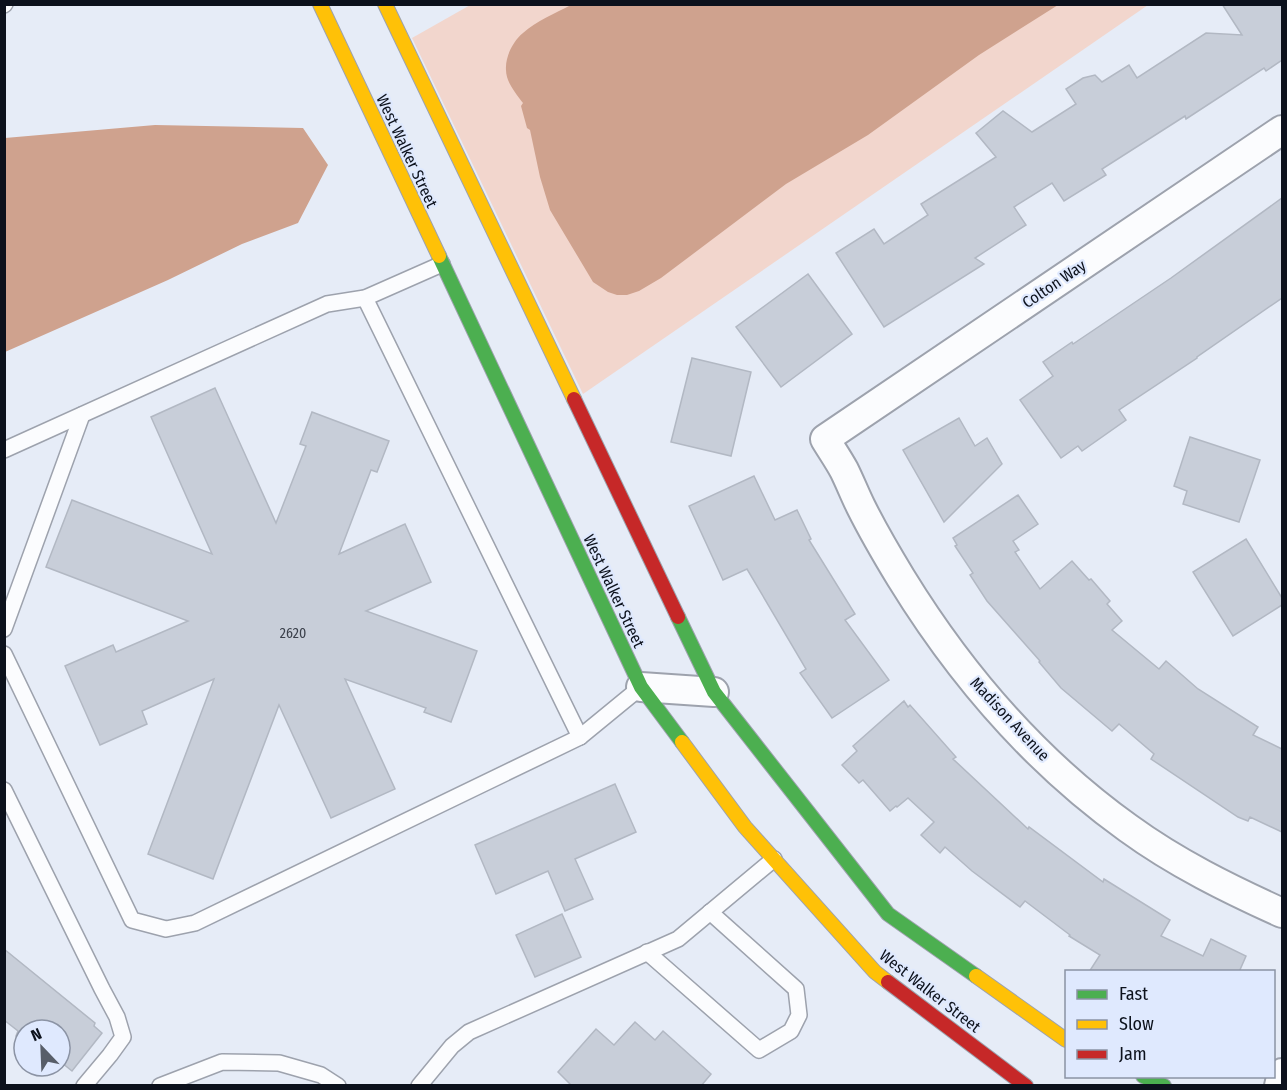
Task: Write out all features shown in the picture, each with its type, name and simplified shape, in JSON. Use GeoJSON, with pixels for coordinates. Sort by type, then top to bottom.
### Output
{"type":"FeatureCollection","features":[{"type":"Feature","properties":{"kind":"street","name":"West Walker Street"},"geometry":{"type":"LineString","coordinates":[[320,4],[641,687],[745,827],[875,972],[1026,1086]]}},
{"type":"Feature","properties":{"kind":"street"},"geometry":{"type":"LineString","coordinates":[[385,4],[714,692],[888,914],[1065,1039]]}},
{"type":"Feature","properties":{"kind":"street","name":"Colton Way"},"geometry":{"type":"LineString","coordinates":[[825,439],[1282,130]]}},
{"type":"Feature","properties":{"kind":"street","name":"Madison Avenue"},"geometry":{"type":"LineString","coordinates":[[825,439],[844,469],[861,508],[882,546],[913,597],[999,712],[1075,787],[1130,830],[1207,877],[1282,913]]}},
{"type":"Feature","properties":{"kind":"street"},"geometry":{"type":"LineString","coordinates":[[641,687],[714,692]]}},
{"type":"Feature","properties":{"kind":"street"},"geometry":{"type":"LineString","coordinates":[[1279,1086],[1282,1073]]}},
{"type":"Feature","properties":{"kind":"street"},"geometry":{"type":"LineString","coordinates":[[1145,1078],[1164,1086]]}},
{"type":"Feature","properties":{"kind":"lane"},"geometry":{"type":"LineString","coordinates":[[4,450],[327,304],[365,298],[442,264]]}},
{"type":"Feature","properties":{"kind":"lane"},"geometry":{"type":"LineString","coordinates":[[365,298],[580,737]]}},
{"type":"Feature","properties":{"kind":"lane"},"geometry":{"type":"LineString","coordinates":[[4,629],[82,415]]}},
{"type":"Feature","properties":{"kind":"lane"},"geometry":{"type":"LineString","coordinates":[[4,654],[132,920],[166,929],[195,923],[580,737],[641,687]]}},
{"type":"Feature","properties":{"kind":"lane"},"geometry":{"type":"LineString","coordinates":[[4,790],[117,1017],[123,1037],[84,1086]]}},
{"type":"Feature","properties":{"kind":"lane"},"geometry":{"type":"LineString","coordinates":[[419,1086],[452,1046],[469,1032],[678,939],[774,859]]}},
{"type":"Feature","properties":{"kind":"lane"},"geometry":{"type":"LineString","coordinates":[[647,952],[759,1050],[791,1031],[800,1015],[796,989],[710,912]]}},
{"type":"Feature","properties":{"kind":"lane"},"geometry":{"type":"LineString","coordinates":[[160,1086],[222,1062],[279,1063],[321,1075],[338,1086]]}},
{"type":"Feature","properties":{"kind":"shaded area"},"geometry":{"type":"Polygon","coordinates":[[[472,4],[1148,5],[583,394],[412,38],[472,4]]]}},
{"type":"Feature","properties":{"kind":"shaded area"},"geometry":{"type":"Polygon","coordinates":[[[571,5],[1058,5],[979,55],[868,135],[786,184],[661,278],[639,291],[617,295],[593,282],[550,210],[530,130],[527,128],[521,106],[523,103],[512,88],[506,74],[508,55],[519,36],[540,21],[571,5]]]}},
{"type":"Feature","properties":{"kind":"shaded area"},"geometry":{"type":"Polygon","coordinates":[[[155,125],[303,128],[328,165],[298,223],[242,244],[168,280],[5,352],[5,138],[155,125]]]}},
{"type":"Feature","properties":{"kind":"building"},"geometry":{"type":"Polygon","coordinates":[[[1222,4],[1282,4],[1282,60],[1266,71],[1264,68],[1186,119],[1185,116],[1102,169],[1106,175],[1064,201],[1052,183],[1014,207],[1026,225],[975,258],[984,264],[884,327],[836,253],[874,229],[884,244],[928,215],[921,204],[996,157],[976,133],[1003,111],[1032,132],[1076,104],[1066,89],[1083,78],[1095,75],[1102,82],[1129,65],[1137,78],[1206,33],[1242,35],[1222,4]]]}},
{"type":"Feature","properties":{"kind":"building"},"geometry":{"type":"Polygon","coordinates":[[[1282,198],[1282,298],[1119,410],[1126,420],[1082,451],[1078,446],[1061,458],[1020,400],[1053,376],[1043,362],[1171,278],[1282,198]]]}},
{"type":"Feature","properties":{"kind":"building"},"geometry":{"type":"Polygon","coordinates":[[[808,274],[852,334],[781,387],[736,327],[808,274]]]}},
{"type":"Feature","properties":{"kind":"building"},"geometry":{"type":"Polygon","coordinates":[[[692,358],[751,372],[731,456],[671,442],[692,358]]]}},
{"type":"Feature","properties":{"kind":"building"},"geometry":{"type":"Polygon","coordinates":[[[215,388],[276,523],[306,446],[300,444],[312,412],[389,441],[377,472],[371,470],[339,554],[405,524],[431,582],[366,611],[477,651],[451,722],[424,712],[426,708],[345,679],[395,789],[331,818],[279,705],[213,879],[148,854],[214,679],[142,711],[147,724],[100,745],[65,666],[113,645],[116,652],[188,621],[46,567],[72,500],[212,554],[151,417],[215,388]]]}},
{"type":"Feature","properties":{"kind":"building"},"geometry":{"type":"Polygon","coordinates":[[[959,418],[975,446],[987,438],[1002,464],[944,522],[903,450],[959,418]]]}},
{"type":"Feature","properties":{"kind":"building"},"geometry":{"type":"Polygon","coordinates":[[[1190,437],[1260,460],[1239,522],[1183,504],[1187,491],[1174,486],[1190,437]]]}},
{"type":"Feature","properties":{"kind":"building"},"geometry":{"type":"Polygon","coordinates":[[[754,476],[775,520],[797,510],[811,539],[809,540],[855,614],[845,620],[889,680],[832,718],[800,673],[806,669],[747,569],[723,580],[689,506],[754,476]]]}},
{"type":"Feature","properties":{"kind":"building"},"geometry":{"type":"Polygon","coordinates":[[[1018,495],[1038,524],[1013,541],[1019,550],[1015,552],[1040,589],[1072,561],[1110,601],[1107,604],[1122,621],[1112,630],[1159,669],[1166,661],[1198,689],[1258,727],[1253,735],[1282,749],[1282,832],[1250,817],[1248,821],[1238,817],[1151,759],[1154,754],[1119,724],[1112,731],[1061,688],[987,601],[970,575],[973,573],[955,546],[957,545],[953,538],[1018,495]]]}},
{"type":"Feature","properties":{"kind":"building"},"geometry":{"type":"Polygon","coordinates":[[[1246,539],[1282,598],[1282,605],[1233,636],[1193,572],[1246,539]]]}},
{"type":"Feature","properties":{"kind":"building"},"geometry":{"type":"Polygon","coordinates":[[[904,701],[956,757],[953,759],[1028,829],[1029,827],[1103,882],[1104,879],[1170,920],[1161,936],[1203,956],[1211,939],[1246,956],[1240,970],[1090,970],[1100,955],[1069,936],[1025,901],[1020,907],[972,871],[945,847],[940,853],[921,835],[934,822],[908,798],[890,811],[863,780],[859,783],[842,765],[857,751],[853,746],[904,701]]]}},
{"type":"Feature","properties":{"kind":"building"},"geometry":{"type":"Polygon","coordinates":[[[615,784],[636,832],[575,859],[593,899],[565,911],[548,871],[496,894],[475,845],[615,784]]]}},
{"type":"Feature","properties":{"kind":"building"},"geometry":{"type":"Polygon","coordinates":[[[562,914],[581,957],[535,977],[516,935],[562,914]]]}},
{"type":"Feature","properties":{"kind":"building"},"geometry":{"type":"Polygon","coordinates":[[[4,949],[95,1023],[94,1026],[102,1033],[72,1071],[72,1018],[12,1018],[12,1026],[4,1020],[4,949]]]}},
{"type":"Feature","properties":{"kind":"building"},"geometry":{"type":"Polygon","coordinates":[[[635,1022],[655,1040],[663,1031],[711,1074],[701,1086],[572,1086],[558,1072],[596,1029],[614,1045],[635,1022]]]}},
{"type":"Feature","properties":{"kind":"traffic: fast"},"geometry":{"type":"LineString","coordinates":[[439,256],[641,687],[682,742]]}},
{"type":"Feature","properties":{"kind":"traffic: fast"},"geometry":{"type":"LineString","coordinates":[[678,617],[714,692],[888,914],[976,976]]}},
{"type":"Feature","properties":{"kind":"traffic: fast"},"geometry":{"type":"LineString","coordinates":[[1147,1078],[1164,1086]]}},
{"type":"Feature","properties":{"kind":"traffic: slow"},"geometry":{"type":"LineString","coordinates":[[320,4],[439,256]]}},
{"type":"Feature","properties":{"kind":"traffic: slow"},"geometry":{"type":"LineString","coordinates":[[385,4],[574,399]]}},
{"type":"Feature","properties":{"kind":"traffic: slow"},"geometry":{"type":"LineString","coordinates":[[682,742],[745,827],[875,972],[888,982]]}},
{"type":"Feature","properties":{"kind":"traffic: slow"},"geometry":{"type":"LineString","coordinates":[[976,976],[1065,1039]]}},
{"type":"Feature","properties":{"kind":"traffic: jam"},"geometry":{"type":"LineString","coordinates":[[574,399],[678,617]]}},
{"type":"Feature","properties":{"kind":"traffic: jam"},"geometry":{"type":"LineString","coordinates":[[888,982],[1026,1086]]}}]}
